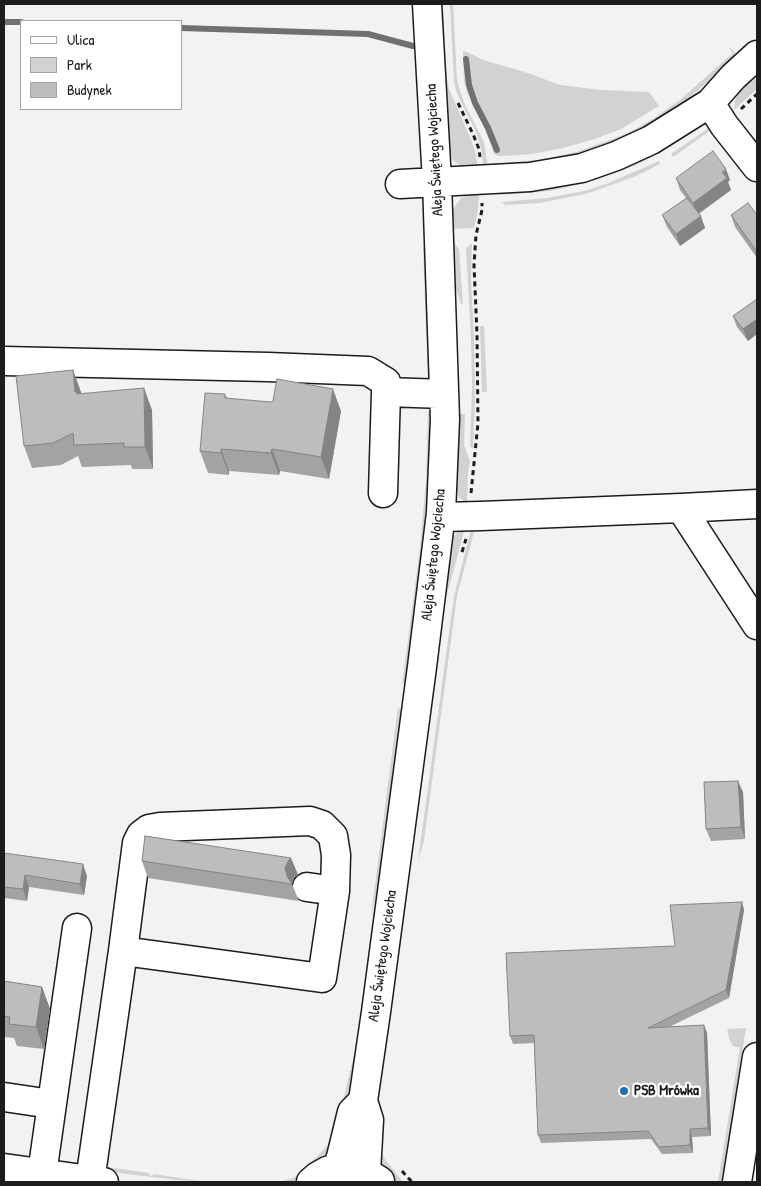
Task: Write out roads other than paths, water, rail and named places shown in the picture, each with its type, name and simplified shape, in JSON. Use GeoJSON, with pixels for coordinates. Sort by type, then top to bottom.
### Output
{"type":"FeatureCollection","features":[{"type":"Feature","properties":{"kind":"street","name":"Aleja Świętego Wojciecha"},"geometry":{"type":"LineString","coordinates":[[374,1177],[369,1120],[363,1102],[416,714],[440,517],[445,419],[437,182],[428,4]]}},
{"type":"Feature","properties":{"kind":"street"},"geometry":{"type":"LineString","coordinates":[[400,184],[530,177],[582,168],[616,156],[651,140],[710,102],[757,55]]}},
{"type":"Feature","properties":{"kind":"street"},"geometry":{"type":"LineString","coordinates":[[710,102],[724,125],[757,167]]}},
{"type":"Feature","properties":{"kind":"street"},"geometry":{"type":"LineString","coordinates":[[4,361],[259,366],[368,371],[386,382],[384,493]]}},
{"type":"Feature","properties":{"kind":"street"},"geometry":{"type":"LineString","coordinates":[[386,392],[444,394]]}},
{"type":"Feature","properties":{"kind":"street"},"geometry":{"type":"LineString","coordinates":[[440,517],[757,504]]}},
{"type":"Feature","properties":{"kind":"street"},"geometry":{"type":"LineString","coordinates":[[681,508],[757,625]]}},
{"type":"Feature","properties":{"kind":"street"},"geometry":{"type":"LineString","coordinates":[[4,1168],[97,1181],[123,952],[137,842],[141,835],[149,829],[160,827],[310,821],[322,825],[333,836],[336,854],[335,891],[322,978],[123,952]]}},
{"type":"Feature","properties":{"kind":"street"},"geometry":{"type":"LineString","coordinates":[[307,887],[335,891]]}},
{"type":"Feature","properties":{"kind":"street"},"geometry":{"type":"LineString","coordinates":[[42,1174],[77,928]]}},
{"type":"Feature","properties":{"kind":"street"},"geometry":{"type":"LineString","coordinates":[[737,1182],[757,1057]]}},
{"type":"Feature","properties":{"kind":"street"},"geometry":{"type":"LineString","coordinates":[[4,1097],[51,1104]]}},
{"type":"Feature","properties":{"kind":"street","name":"Aleja Świętego Wojciecha"},"geometry":{"type":"LineString","coordinates":[[338,1168],[352,1112],[363,1102]]}},
{"type":"Feature","properties":{"kind":"street"},"geometry":{"type":"LineString","coordinates":[[311,1182],[327,1171],[347,1167],[357,1168],[374,1177]]}},
{"type":"Feature","properties":{"kind":"waterway"},"geometry":{"type":"LineString","coordinates":[[4,22],[20,22]]}},
{"type":"Feature","properties":{"kind":"waterway"},"geometry":{"type":"LineString","coordinates":[[182,28],[368,34],[413,46]]}},
{"type":"Feature","properties":{"kind":"waterway"},"geometry":{"type":"LineString","coordinates":[[466,59],[469,85],[475,103],[497,150]]}},
{"type":"Feature","properties":{"kind":"place","name":"PSB Mrówka"},"geometry":{"type":"Point","coordinates":[624,1091]}}]}
